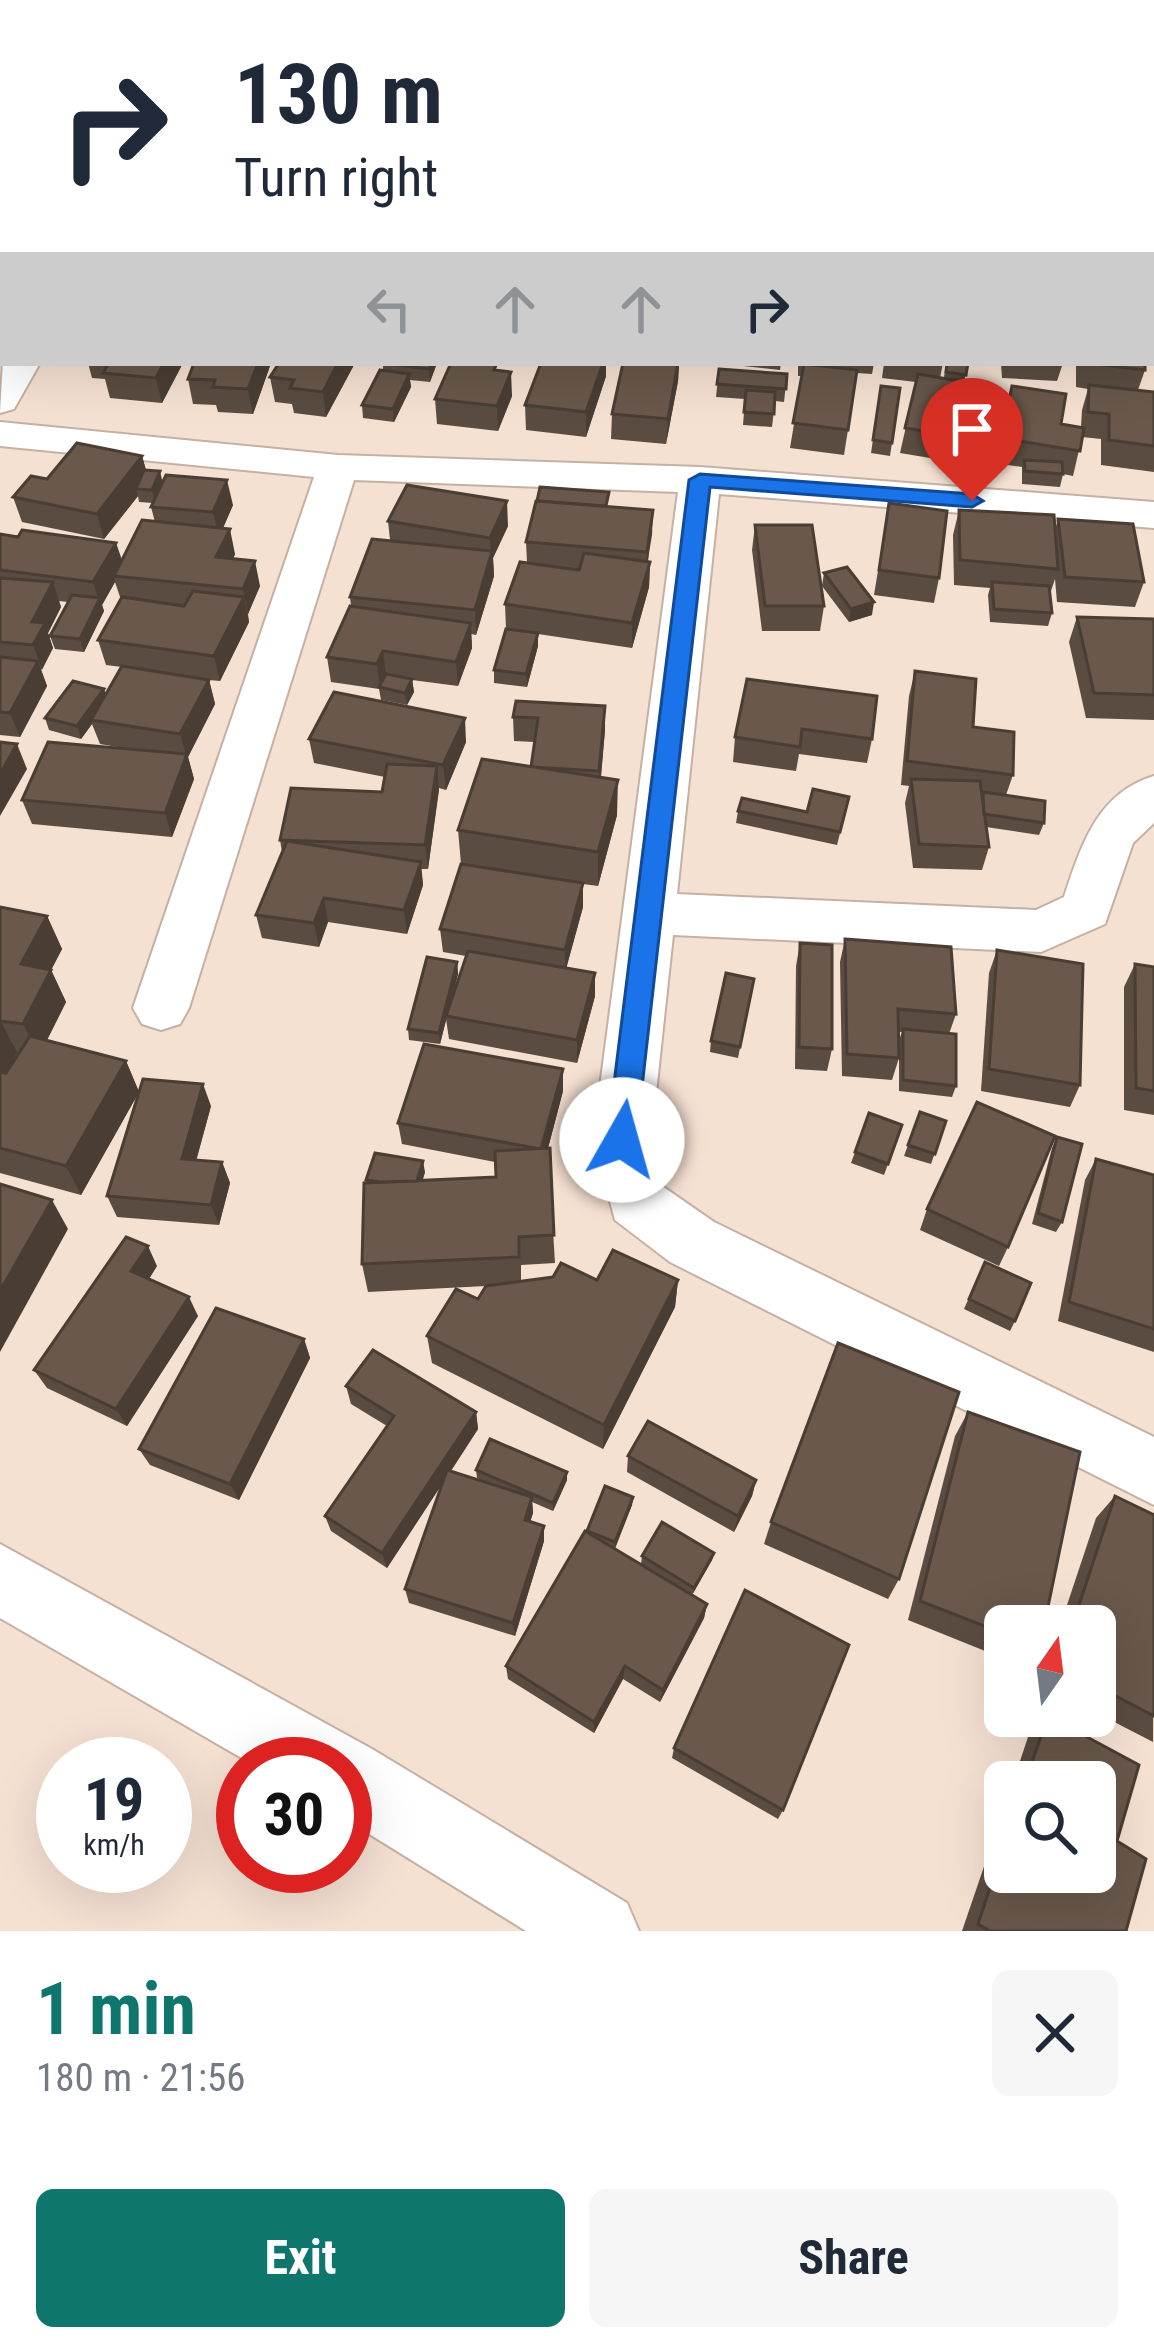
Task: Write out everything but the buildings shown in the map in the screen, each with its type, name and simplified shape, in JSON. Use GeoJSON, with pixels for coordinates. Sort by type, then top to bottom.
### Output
{"type":"FeatureCollection","features":[{"type":"Feature","properties":{"kind":"street"},"geometry":{"type":"LineString","coordinates":[[0,401],[19,366]]}},
{"type":"Feature","properties":{"kind":"street"},"geometry":{"type":"LineString","coordinates":[[0,434],[338,466],[700,480],[1154,514]]}},
{"type":"Feature","properties":{"kind":"street"},"geometry":{"type":"LineString","coordinates":[[161,1008],[338,466]]}},
{"type":"Feature","properties":{"kind":"street"},"geometry":{"type":"LineString","coordinates":[[700,480],[622,1140],[636,1201],[692,1243],[1154,1472]]}},
{"type":"Feature","properties":{"kind":"street"},"geometry":{"type":"LineString","coordinates":[[650,913],[1041,931],[1086,910],[1110,834],[1154,794]]}},
{"type":"Feature","properties":{"kind":"street"},"geometry":{"type":"LineString","coordinates":[[0,1579],[277,1737]]}},
{"type":"Feature","properties":{"kind":"street"},"geometry":{"type":"LineString","coordinates":[[372,1792],[599,1931]]}},
{"type":"Feature","properties":{"kind":"route"},"geometry":{"type":"LineString","coordinates":[[622,1140],[700,480],[972,501]]}}]}
